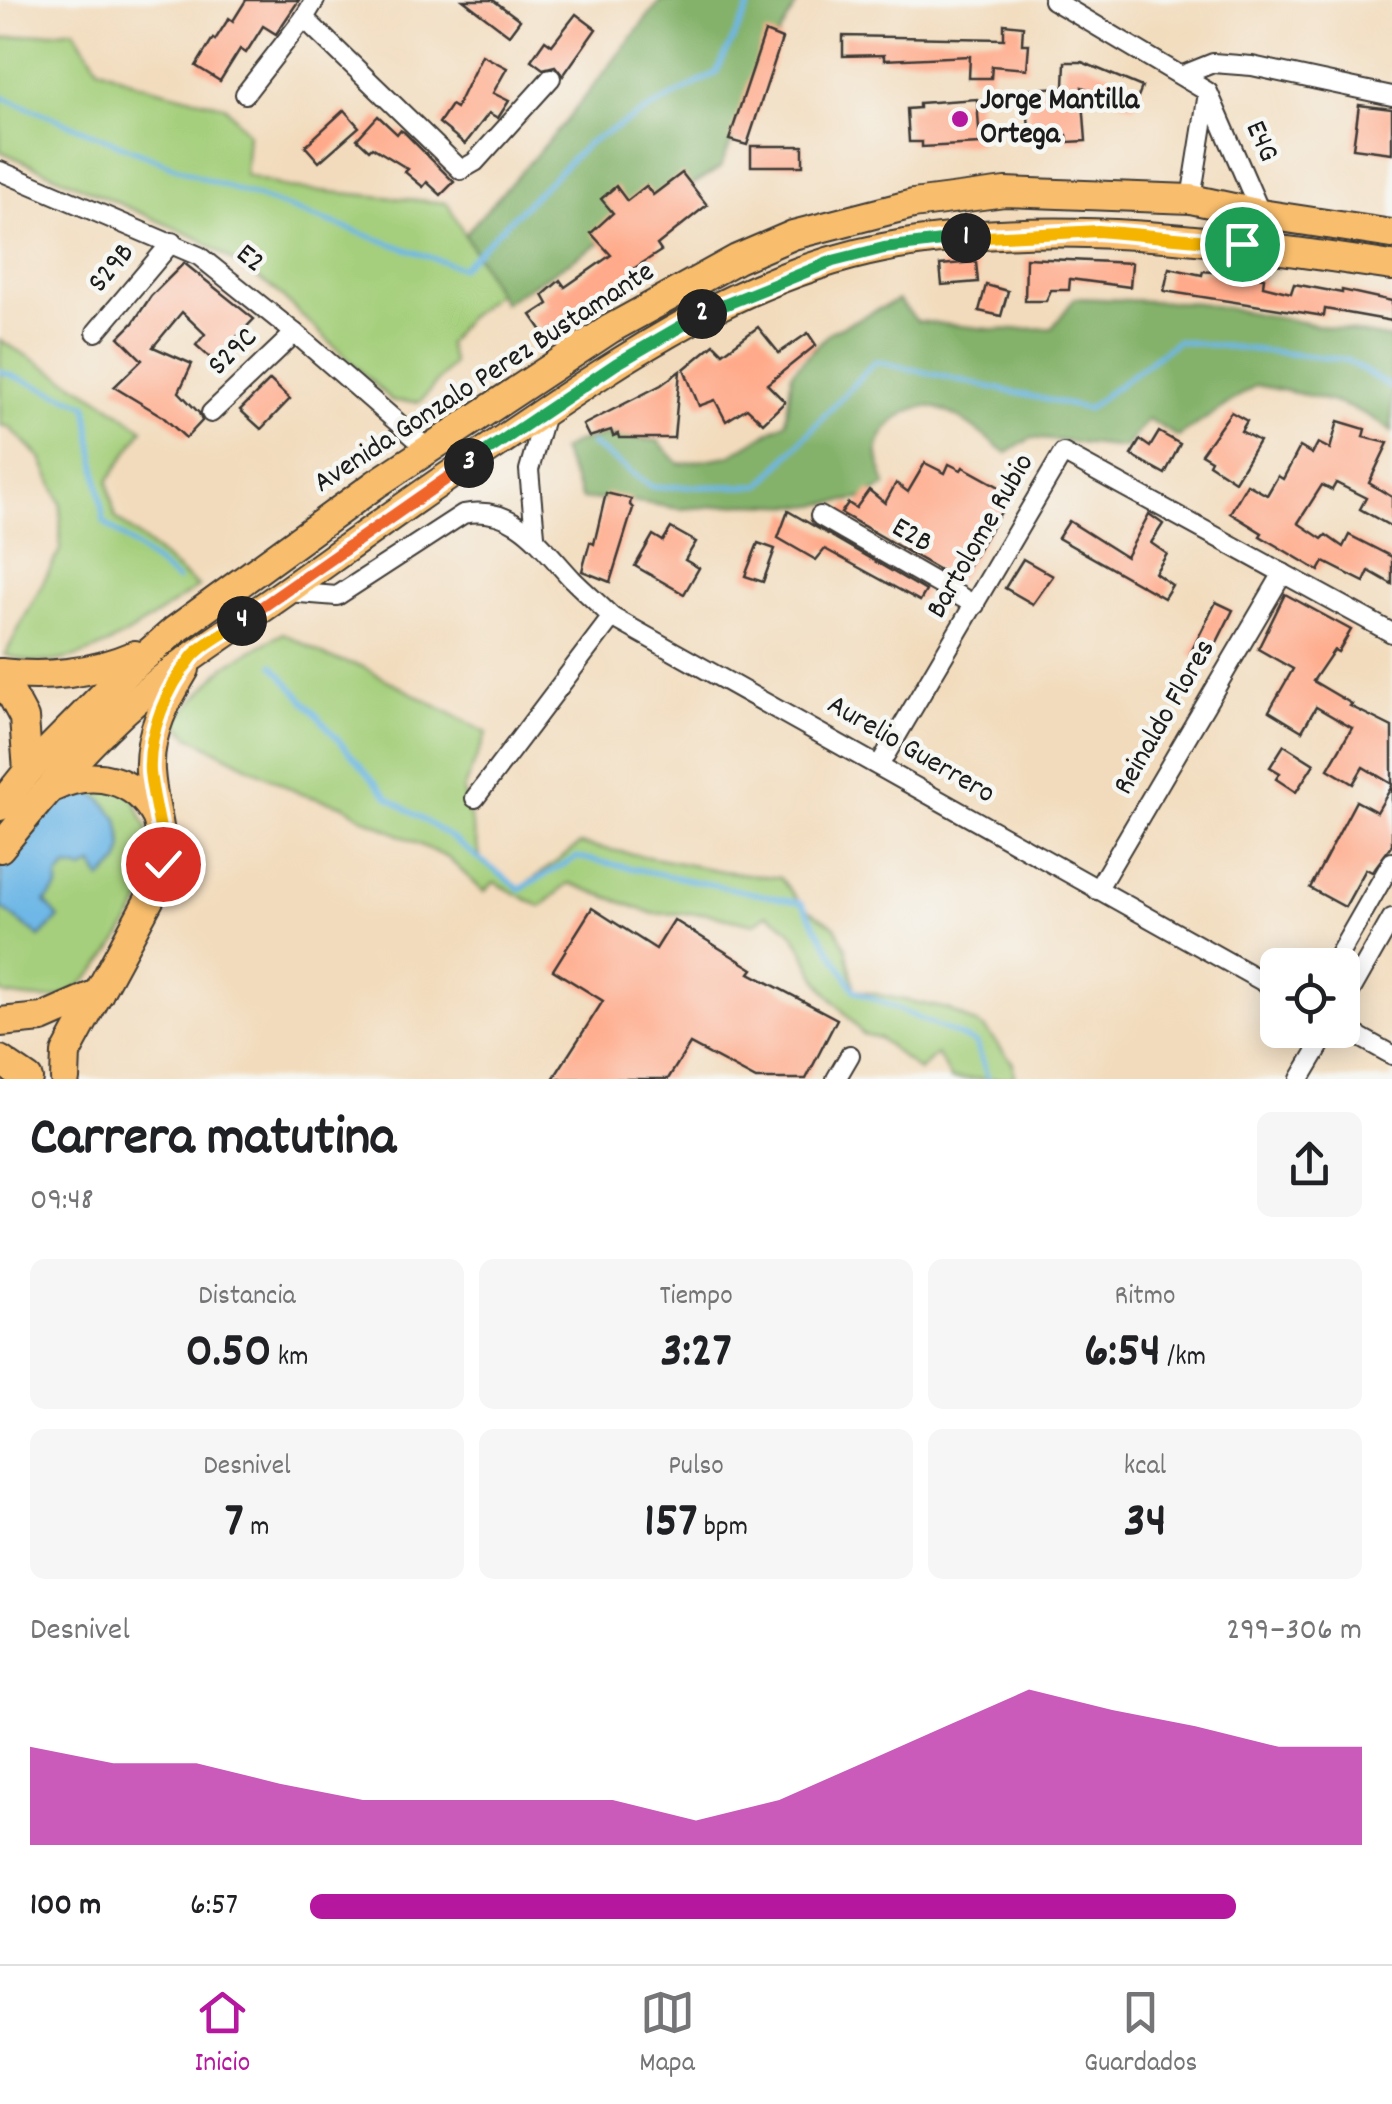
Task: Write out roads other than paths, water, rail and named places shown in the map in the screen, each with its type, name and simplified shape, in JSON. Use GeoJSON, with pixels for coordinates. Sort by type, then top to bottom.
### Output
{"type":"FeatureCollection","features":[{"type":"Feature","properties":{"kind":"main road","name":"Avenida Gonzalo Perez Bustamante"},"geometry":{"type":"LineString","coordinates":[[1,846],[38,780],[98,698],[174,632],[428,448],[610,329],[738,259],[793,235],[912,204],[1005,192],[1191,198],[1261,214],[1392,234]]}},
{"type":"Feature","properties":{"kind":"main road","name":"Avenida Gonzalo Perez Bustamante"},"geometry":{"type":"LineString","coordinates":[[0,806],[105,730],[193,655],[383,520],[546,410],[694,318],[772,283],[884,248],[985,235],[1098,231],[1242,244],[1392,266]]}},
{"type":"Feature","properties":{"kind":"main road"},"geometry":{"type":"LineString","coordinates":[[0,673],[55,676],[109,666],[143,652],[174,632]]}},
{"type":"Feature","properties":{"kind":"main road"},"geometry":{"type":"LineString","coordinates":[[65,1079],[66,1053],[156,887],[163,864],[164,844],[150,770],[152,739],[161,710],[193,655]]}},
{"type":"Feature","properties":{"kind":"main road"},"geometry":{"type":"LineString","coordinates":[[0,673],[24,718],[38,780],[114,780],[141,796],[158,821]]}},
{"type":"Feature","properties":{"kind":"main road"},"geometry":{"type":"LineString","coordinates":[[0,1022],[42,1018],[100,994]]}},
{"type":"Feature","properties":{"kind":"main road"},"geometry":{"type":"LineString","coordinates":[[0,1060],[28,1079]]}},
{"type":"Feature","properties":{"kind":"street"},"geometry":{"type":"LineString","coordinates":[[245,94],[315,0]]}},
{"type":"Feature","properties":{"kind":"street"},"geometry":{"type":"LineString","coordinates":[[1053,0],[1208,92]]}},
{"type":"Feature","properties":{"kind":"street"},"geometry":{"type":"LineString","coordinates":[[304,18],[461,170],[474,162],[551,78]]}},
{"type":"Feature","properties":{"kind":"street"},"geometry":{"type":"LineString","coordinates":[[1183,75],[1213,63],[1252,66],[1392,96]]}},
{"type":"Feature","properties":{"kind":"street","name":"E4G"},"geometry":{"type":"LineString","coordinates":[[1191,198],[1208,92]]}},
{"type":"Feature","properties":{"kind":"street","name":"E4G"},"geometry":{"type":"LineString","coordinates":[[1208,92],[1261,214]]}},
{"type":"Feature","properties":{"kind":"street","name":"E2"},"geometry":{"type":"LineString","coordinates":[[0,171],[199,256],[296,333],[428,448]]}},
{"type":"Feature","properties":{"kind":"street","name":"S29B"},"geometry":{"type":"LineString","coordinates":[[96,332],[172,242]]}},
{"type":"Feature","properties":{"kind":"street","name":"S29C"},"geometry":{"type":"LineString","coordinates":[[211,413],[296,333]]}},
{"type":"Feature","properties":{"kind":"street"},"geometry":{"type":"LineString","coordinates":[[534,535],[529,470],[546,410]]}},
{"type":"Feature","properties":{"kind":"street","name":"Bartolome Rubio"},"geometry":{"type":"LineString","coordinates":[[880,764],[1064,453],[1392,633]]}},
{"type":"Feature","properties":{"kind":"street","name":"Aurelio Guerrero"},"geometry":{"type":"LineString","coordinates":[[286,592],[337,596],[463,514],[498,514],[534,535],[612,617],[1260,980]]}},
{"type":"Feature","properties":{"kind":"street","name":"E2B"},"geometry":{"type":"LineString","coordinates":[[820,516],[974,605]]}},
{"type":"Feature","properties":{"kind":"street","name":"Reinaldo Flores"},"geometry":{"type":"LineString","coordinates":[[1096,890],[1283,573]]}},
{"type":"Feature","properties":{"kind":"street"},"geometry":{"type":"LineString","coordinates":[[475,798],[612,617]]}},
{"type":"Feature","properties":{"kind":"street"},"geometry":{"type":"LineString","coordinates":[[1343,948],[1392,862]]}},
{"type":"Feature","properties":{"kind":"street"},"geometry":{"type":"LineString","coordinates":[[1360,974],[1392,918]]}},
{"type":"Feature","properties":{"kind":"street"},"geometry":{"type":"LineString","coordinates":[[1360,1037],[1392,1055]]}},
{"type":"Feature","properties":{"kind":"street"},"geometry":{"type":"LineString","coordinates":[[1300,1079],[1318,1048]]}},
{"type":"Feature","properties":{"kind":"street"},"geometry":{"type":"LineString","coordinates":[[836,1079],[850,1055]]}},
{"type":"Feature","properties":{"kind":"water"},"geometry":{"type":"Polygon","coordinates":[[[71,779],[101,799],[118,819],[123,846],[120,861],[101,880],[93,865],[83,870],[67,867],[58,877],[58,888],[45,902],[59,918],[40,937],[2,908],[0,862],[46,800],[71,779]]]}},
{"type":"Feature","properties":{"kind":"waterway"},"geometry":{"type":"LineString","coordinates":[[0,96],[202,178],[461,268],[588,143],[716,73],[753,0]]}},
{"type":"Feature","properties":{"kind":"waterway"},"geometry":{"type":"LineString","coordinates":[[591,444],[652,487],[760,486],[875,361],[1087,409],[1177,341],[1346,360],[1392,388]]}},
{"type":"Feature","properties":{"kind":"waterway"},"geometry":{"type":"LineString","coordinates":[[0,371],[87,405],[104,522],[177,580]]}},
{"type":"Feature","properties":{"kind":"waterway"},"geometry":{"type":"LineString","coordinates":[[273,665],[389,798],[520,889],[577,857],[802,903],[855,991],[976,1043],[988,1079]]}},
{"type":"Feature","properties":{"kind":"place","name":"Jorge Mantilla Ortega"},"geometry":{"type":"Point","coordinates":[960,119]}}]}
